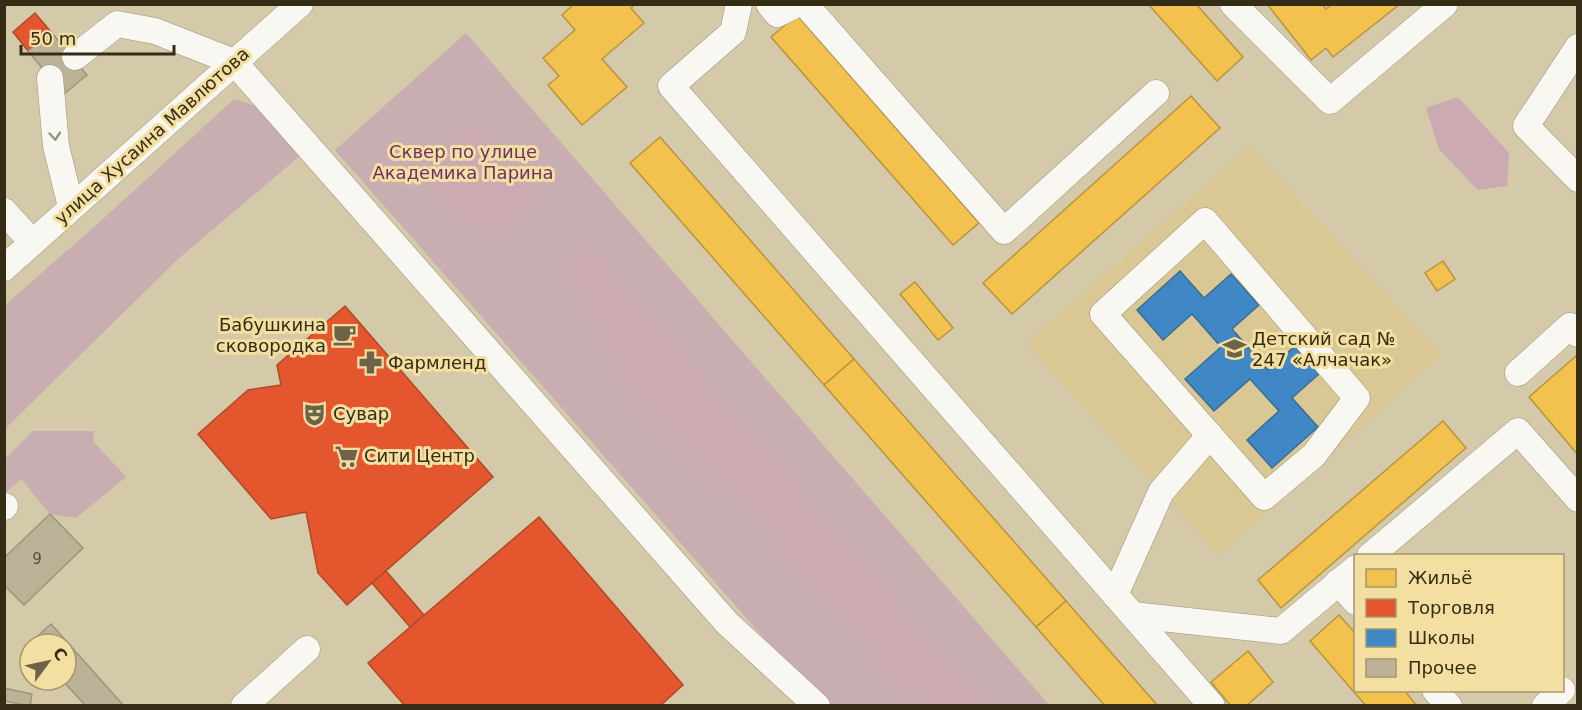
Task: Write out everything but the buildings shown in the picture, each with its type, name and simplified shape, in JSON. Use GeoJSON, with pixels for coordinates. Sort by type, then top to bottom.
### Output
{"type":"FeatureCollection","features":[{"type":"Feature","properties":{"kind":"street","name":"улица Хусаина Мавлютова"},"geometry":{"type":"LineString","coordinates":[[4,268],[300,4]]}},
{"type":"Feature","properties":{"kind":"street"},"geometry":{"type":"LineString","coordinates":[[739,4],[733,32],[671,86],[1212,705]]}},
{"type":"Feature","properties":{"kind":"street"},"geometry":{"type":"LineString","coordinates":[[769,4],[777,14],[797,4]]}},
{"type":"Feature","properties":{"kind":"street"},"geometry":{"type":"LineString","coordinates":[[805,4],[1004,231],[1156,93]]}},
{"type":"Feature","properties":{"kind":"street"},"geometry":{"type":"LineString","coordinates":[[1235,5],[1330,101],[1445,4]]}},
{"type":"Feature","properties":{"kind":"street"},"geometry":{"type":"LineString","coordinates":[[75,57],[117,24],[155,31],[234,62],[727,623],[814,704]]}},
{"type":"Feature","properties":{"kind":"street"},"geometry":{"type":"LineString","coordinates":[[1578,47],[1526,126],[1578,179]]}},
{"type":"Feature","properties":{"kind":"street"},"geometry":{"type":"LineString","coordinates":[[50,78],[56,146],[71,207]]}},
{"type":"Feature","properties":{"kind":"street"},"geometry":{"type":"LineString","coordinates":[[4,211],[32,242]]}},
{"type":"Feature","properties":{"kind":"street"},"geometry":{"type":"LineString","coordinates":[[1205,221],[1357,398],[1314,455],[1264,497],[1210,435],[1102,314],[1205,221]]}},
{"type":"Feature","properties":{"kind":"street"},"geometry":{"type":"LineString","coordinates":[[1518,373],[1570,326],[1578,334]]}},
{"type":"Feature","properties":{"kind":"street"},"geometry":{"type":"LineString","coordinates":[[1371,554],[1518,431],[1578,499]]}},
{"type":"Feature","properties":{"kind":"street"},"geometry":{"type":"LineString","coordinates":[[1115,595],[1161,492],[1210,435]]}},
{"type":"Feature","properties":{"kind":"street"},"geometry":{"type":"LineString","coordinates":[[1133,615],[1281,631],[1347,575],[1354,596]]}},
{"type":"Feature","properties":{"kind":"street"},"geometry":{"type":"LineString","coordinates":[[244,705],[307,650]]}},
{"type":"Feature","properties":{"kind":"street"},"geometry":{"type":"LineString","coordinates":[[1564,688],[1578,678]]}},
{"type":"Feature","properties":{"kind":"street"},"geometry":{"type":"LineString","coordinates":[[1438,692],[1449,705]]}},
{"type":"Feature","properties":{"kind":"street"},"geometry":{"type":"LineString","coordinates":[[1545,705],[1560,692]]}},
{"type":"Feature","properties":{"kind":"shaded area","name":"Детский сад № 247 «Алчачак»"},"geometry":{"type":"Polygon","coordinates":[[[1250,146],[1442,355],[1219,556],[1026,343],[1250,146]]]}},
{"type":"Feature","properties":{"kind":"green space","name":"Сквер по улице Академика Парина"},"geometry":{"type":"Polygon","coordinates":[[[466,33],[1049,705],[823,705],[335,150],[466,33]]]}},
{"type":"Feature","properties":{"kind":"green space"},"geometry":{"type":"Polygon","coordinates":[[[1458,97],[1509,153],[1507,186],[1478,190],[1439,149],[1426,108],[1458,97]]]}},
{"type":"Feature","properties":{"kind":"green space"},"geometry":{"type":"Polygon","coordinates":[[[234,99],[265,109],[302,154],[178,259],[5,429],[5,305],[234,99]]]}},
{"type":"Feature","properties":{"kind":"green space"},"geometry":{"type":"Polygon","coordinates":[[[457,127],[491,134],[539,198],[500,229],[464,220],[434,189],[457,127]]]}},
{"type":"Feature","properties":{"kind":"green space"},"geometry":{"type":"Polygon","coordinates":[[[589,246],[984,705],[926,705],[890,675],[848,618],[801,575],[765,520],[725,487],[630,393],[570,267],[589,246]]]}},
{"type":"Feature","properties":{"kind":"green space"},"geometry":{"type":"Polygon","coordinates":[[[33,431],[94,431],[93,441],[126,477],[76,518],[50,514],[21,479],[5,493],[5,459],[33,431]]]}},
{"type":"Feature","properties":{"kind":"place","name":"Бабушкина сковородка"},"geometry":{"type":"Point","coordinates":[344,335]}},
{"type":"Feature","properties":{"kind":"place","name":"Детский сад № 247 «Алчачак»"},"geometry":{"type":"Point","coordinates":[1234,349]}},
{"type":"Feature","properties":{"kind":"place","name":"Фармленд"},"geometry":{"type":"Point","coordinates":[370,363]}},
{"type":"Feature","properties":{"kind":"place","name":"Сувар"},"geometry":{"type":"Point","coordinates":[315,414]}},
{"type":"Feature","properties":{"kind":"place","name":"Сити Центр"},"geometry":{"type":"Point","coordinates":[346,456]}}]}
